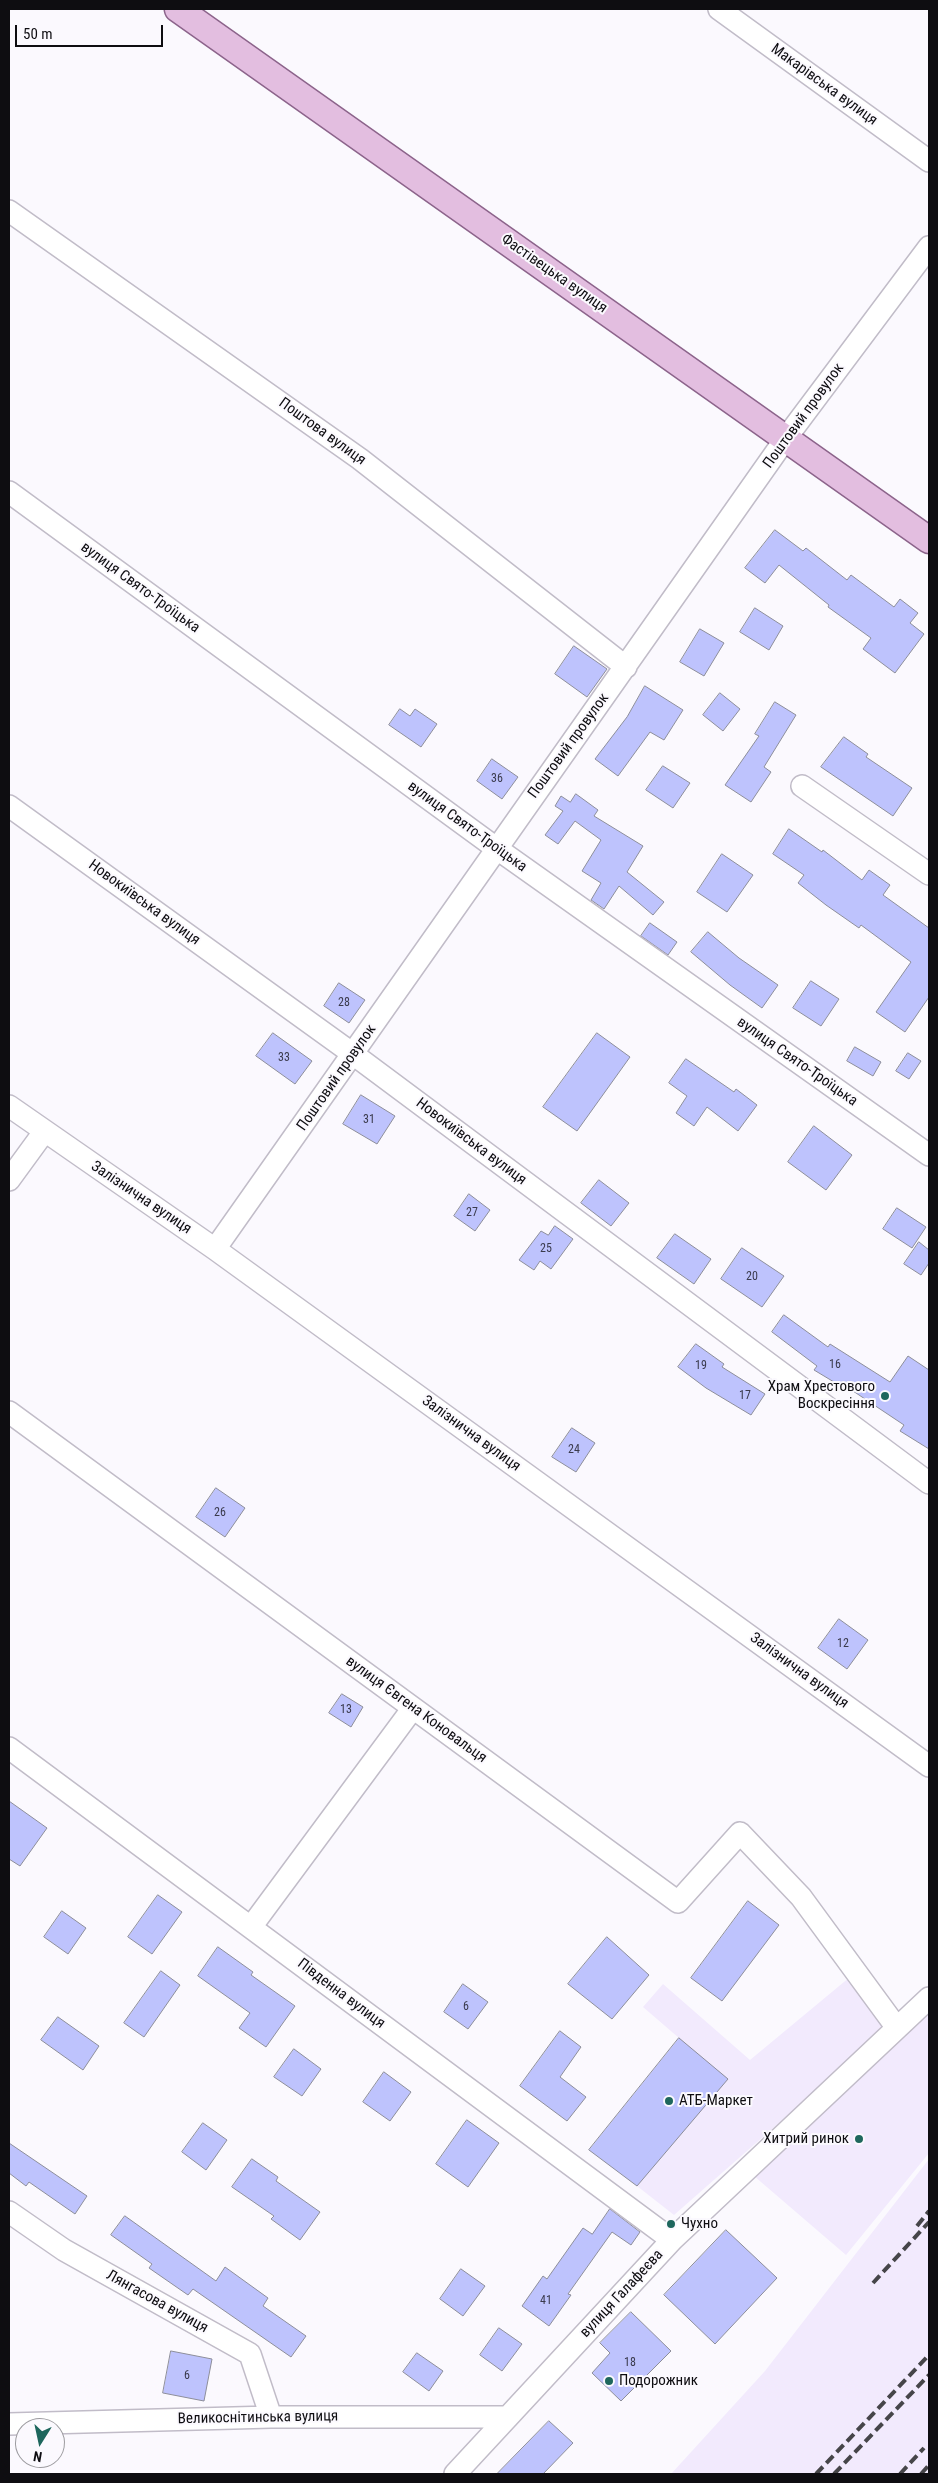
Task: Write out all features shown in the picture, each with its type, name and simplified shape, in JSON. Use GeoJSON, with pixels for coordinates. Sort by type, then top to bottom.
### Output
{"type":"FeatureCollection","features":[{"type":"Feature","properties":{"kind":"main road","name":"Фастівецька вулиця"},"geometry":{"type":"LineString","coordinates":[[178,9],[929,540]]}},
{"type":"Feature","properties":{"kind":"street","name":"Макарівська вулиця"},"geometry":{"type":"LineString","coordinates":[[719,9],[929,161]]}},
{"type":"Feature","properties":{"kind":"street","name":"Поштова вулиця"},"geometry":{"type":"LineString","coordinates":[[9,211],[360,459],[626,667]]}},
{"type":"Feature","properties":{"kind":"street","name":"Поштовий провулок"},"geometry":{"type":"LineString","coordinates":[[215,1249],[786,438],[929,247]]}},
{"type":"Feature","properties":{"kind":"street","name":"вулиця Свято-Троїцька"},"geometry":{"type":"LineString","coordinates":[[9,492],[496,848],[929,1155]]}},
{"type":"Feature","properties":{"kind":"street"},"geometry":{"type":"LineString","coordinates":[[802,786],[929,874]]}},
{"type":"Feature","properties":{"kind":"street","name":"Новокиївська вулиця"},"geometry":{"type":"LineString","coordinates":[[9,806],[353,1054],[929,1483]]}},
{"type":"Feature","properties":{"kind":"street","name":"Залізнична вулиця"},"geometry":{"type":"LineString","coordinates":[[9,1106],[215,1249],[929,1766]]}},
{"type":"Feature","properties":{"kind":"street"},"geometry":{"type":"LineString","coordinates":[[9,1180],[44,1132]]}},
{"type":"Feature","properties":{"kind":"street","name":"вулиця Євгена Коновальця"},"geometry":{"type":"LineString","coordinates":[[9,1412],[678,1902],[740,1833],[801,1897],[897,2028]]}},
{"type":"Feature","properties":{"kind":"street"},"geometry":{"type":"LineString","coordinates":[[251,1927],[414,1708]]}},
{"type":"Feature","properties":{"kind":"street","name":"Південна вулиця"},"geometry":{"type":"LineString","coordinates":[[9,1748],[672,2240]]}},
{"type":"Feature","properties":{"kind":"street","name":"вулиця Галафеєва"},"geometry":{"type":"LineString","coordinates":[[455,2474],[672,2240],[929,1998]]}},
{"type":"Feature","properties":{"kind":"street","name":"Лянгасова вулиця"},"geometry":{"type":"LineString","coordinates":[[9,2212],[64,2250],[250,2354],[271,2417]]}},
{"type":"Feature","properties":{"kind":"street","name":"Великоснітинська вулиця"},"geometry":{"type":"LineString","coordinates":[[9,2424],[271,2417],[508,2417]]}},
{"type":"Feature","properties":{"kind":"shaded area"},"geometry":{"type":"Polygon","coordinates":[[[856,1972],[894,2022],[674,2215],[637,2186],[679,2038],[643,2007],[663,1984],[750,2060],[856,1972]]]}},
{"type":"Feature","properties":{"kind":"shaded area","name":"Хитрий ринок"},"geometry":{"type":"Polygon","coordinates":[[[929,2013],[929,2153],[846,2255],[754,2176],[803,2124],[929,2013]]]}},
{"type":"Feature","properties":{"kind":"shaded area"},"geometry":{"type":"Polygon","coordinates":[[[929,2159],[929,2474],[671,2474],[765,2371],[929,2159]]]}},
{"type":"Feature","properties":{"kind":"building"},"geometry":{"type":"Polygon","coordinates":[[[775,530],[803,551],[806,548],[847,580],[851,575],[894,607],[900,599],[918,613],[910,623],[924,634],[895,673],[863,649],[871,638],[828,607],[829,605],[779,565],[765,583],[745,568],[775,530]]]}},
{"type":"Feature","properties":{"kind":"building"},"geometry":{"type":"Polygon","coordinates":[[[755,608],[783,626],[769,650],[740,632],[755,608]]]}},
{"type":"Feature","properties":{"kind":"building"},"geometry":{"type":"Polygon","coordinates":[[[700,629],[724,643],[704,676],[680,662],[700,629]]]}},
{"type":"Feature","properties":{"kind":"building"},"geometry":{"type":"Polygon","coordinates":[[[574,646],[607,669],[587,697],[555,674],[574,646]]]}},
{"type":"Feature","properties":{"kind":"building"},"geometry":{"type":"Polygon","coordinates":[[[645,686],[683,710],[664,740],[650,732],[618,776],[595,759],[627,717],[645,686]]]}},
{"type":"Feature","properties":{"kind":"building"},"geometry":{"type":"Polygon","coordinates":[[[720,693],[740,709],[723,731],[703,715],[720,693]]]}},
{"type":"Feature","properties":{"kind":"building"},"geometry":{"type":"Polygon","coordinates":[[[775,702],[796,715],[764,767],[771,772],[751,802],[725,785],[759,736],[755,734],[775,702]]]}},
{"type":"Feature","properties":{"kind":"building"},"geometry":{"type":"Polygon","coordinates":[[[400,709],[410,716],[415,709],[437,724],[421,747],[389,725],[400,709]]]}},
{"type":"Feature","properties":{"kind":"building"},"geometry":{"type":"Polygon","coordinates":[[[844,737],[868,754],[866,757],[912,788],[893,816],[821,767],[844,737]]]}},
{"type":"Feature","properties":{"kind":"building"},"geometry":{"type":"Polygon","coordinates":[[[492,759],[518,777],[502,799],[477,781],[492,759]]]}},
{"type":"Feature","properties":{"kind":"building"},"geometry":{"type":"Polygon","coordinates":[[[663,766],[690,783],[673,808],[646,790],[663,766]]]}},
{"type":"Feature","properties":{"kind":"building"},"geometry":{"type":"Polygon","coordinates":[[[576,794],[598,810],[594,816],[643,846],[627,872],[664,902],[653,915],[619,886],[604,909],[591,900],[601,883],[582,871],[601,840],[575,821],[558,844],[545,835],[563,811],[555,806],[561,796],[570,802],[576,794]]]}},
{"type":"Feature","properties":{"kind":"building"},"geometry":{"type":"Polygon","coordinates":[[[789,829],[822,852],[823,850],[862,880],[869,870],[890,885],[883,895],[929,928],[929,997],[905,1032],[876,1012],[911,962],[861,925],[859,928],[826,905],[798,883],[804,875],[773,854],[789,829]]]}},
{"type":"Feature","properties":{"kind":"building"},"geometry":{"type":"Polygon","coordinates":[[[722,854],[753,875],[727,912],[697,892],[722,854]]]}},
{"type":"Feature","properties":{"kind":"building"},"geometry":{"type":"Polygon","coordinates":[[[650,923],[677,942],[668,955],[641,936],[650,923]]]}},
{"type":"Feature","properties":{"kind":"building"},"geometry":{"type":"Polygon","coordinates":[[[708,932],[739,958],[778,985],[762,1008],[730,985],[691,952],[708,932]]]}},
{"type":"Feature","properties":{"kind":"building"},"geometry":{"type":"Polygon","coordinates":[[[811,981],[839,999],[821,1026],[793,1008],[811,981]]]}},
{"type":"Feature","properties":{"kind":"building"},"geometry":{"type":"Polygon","coordinates":[[[339,983],[365,1000],[349,1023],[324,1006],[339,983]]]}},
{"type":"Feature","properties":{"kind":"building"},"geometry":{"type":"Polygon","coordinates":[[[273,1033],[312,1061],[295,1084],[256,1056],[273,1033]]]}},
{"type":"Feature","properties":{"kind":"building"},"geometry":{"type":"Polygon","coordinates":[[[597,1033],[630,1057],[577,1131],[543,1107],[597,1033]]]}},
{"type":"Feature","properties":{"kind":"building"},"geometry":{"type":"Polygon","coordinates":[[[855,1047],[881,1062],[873,1076],[847,1061],[855,1047]]]}},
{"type":"Feature","properties":{"kind":"building"},"geometry":{"type":"Polygon","coordinates":[[[908,1053],[921,1061],[909,1079],[896,1071],[908,1053]]]}},
{"type":"Feature","properties":{"kind":"building"},"geometry":{"type":"Polygon","coordinates":[[[686,1059],[734,1092],[736,1089],[757,1105],[738,1131],[707,1107],[694,1126],[676,1113],[687,1096],[669,1083],[686,1059]]]}},
{"type":"Feature","properties":{"kind":"building"},"geometry":{"type":"Polygon","coordinates":[[[361,1095],[395,1116],[377,1144],[343,1124],[361,1095]]]}},
{"type":"Feature","properties":{"kind":"building"},"geometry":{"type":"Polygon","coordinates":[[[814,1126],[852,1155],[826,1190],[788,1162],[814,1126]]]}},
{"type":"Feature","properties":{"kind":"building"},"geometry":{"type":"Polygon","coordinates":[[[599,1180],[629,1203],[611,1226],[581,1203],[599,1180]]]}},
{"type":"Feature","properties":{"kind":"building"},"geometry":{"type":"Polygon","coordinates":[[[469,1194],[490,1210],[475,1231],[454,1216],[469,1194]]]}},
{"type":"Feature","properties":{"kind":"building"},"geometry":{"type":"Polygon","coordinates":[[[897,1208],[926,1227],[912,1248],[883,1229],[897,1208]]]}},
{"type":"Feature","properties":{"kind":"building"},"geometry":{"type":"Polygon","coordinates":[[[555,1226],[573,1239],[551,1269],[540,1261],[534,1270],[519,1260],[541,1231],[548,1235],[555,1226]]]}},
{"type":"Feature","properties":{"kind":"building"},"geometry":{"type":"Polygon","coordinates":[[[675,1234],[711,1259],[694,1284],[657,1258],[675,1234]]]}},
{"type":"Feature","properties":{"kind":"building"},"geometry":{"type":"Polygon","coordinates":[[[919,1242],[929,1250],[929,1263],[921,1275],[904,1264],[919,1242]]]}},
{"type":"Feature","properties":{"kind":"building"},"geometry":{"type":"Polygon","coordinates":[[[742,1248],[784,1276],[762,1307],[721,1279],[742,1248]]]}},
{"type":"Feature","properties":{"kind":"building"},"geometry":{"type":"Polygon","coordinates":[[[784,1315],[828,1347],[830,1344],[890,1382],[908,1356],[929,1370],[929,1449],[900,1431],[904,1425],[841,1383],[839,1385],[814,1370],[817,1366],[772,1332],[784,1315]]]}},
{"type":"Feature","properties":{"kind":"building"},"geometry":{"type":"Polygon","coordinates":[[[696,1344],[724,1364],[722,1367],[765,1394],[751,1415],[706,1388],[678,1367],[696,1344]]]}},
{"type":"Feature","properties":{"kind":"building"},"geometry":{"type":"Polygon","coordinates":[[[572,1428],[595,1443],[576,1472],[552,1457],[572,1428]]]}},
{"type":"Feature","properties":{"kind":"building"},"geometry":{"type":"Polygon","coordinates":[[[216,1488],[245,1508],[225,1537],[196,1517],[216,1488]]]}},
{"type":"Feature","properties":{"kind":"building"},"geometry":{"type":"Polygon","coordinates":[[[839,1619],[868,1640],[847,1669],[818,1648],[839,1619]]]}},
{"type":"Feature","properties":{"kind":"building"},"geometry":{"type":"Polygon","coordinates":[[[342,1694],[363,1707],[351,1727],[329,1713],[342,1694]]]}},
{"type":"Feature","properties":{"kind":"building"},"geometry":{"type":"Polygon","coordinates":[[[9,1801],[47,1828],[20,1866],[9,1859],[9,1801]]]}},
{"type":"Feature","properties":{"kind":"building"},"geometry":{"type":"Polygon","coordinates":[[[158,1895],[182,1912],[152,1954],[128,1937],[158,1895]]]}},
{"type":"Feature","properties":{"kind":"building"},"geometry":{"type":"Polygon","coordinates":[[[748,1901],[779,1925],[722,2001],[691,1978],[748,1901]]]}},
{"type":"Feature","properties":{"kind":"building"},"geometry":{"type":"Polygon","coordinates":[[[62,1911],[86,1928],[68,1954],[44,1937],[62,1911]]]}},
{"type":"Feature","properties":{"kind":"building"},"geometry":{"type":"Polygon","coordinates":[[[607,1937],[649,1975],[612,2019],[568,1984],[607,1937]]]}},
{"type":"Feature","properties":{"kind":"building"},"geometry":{"type":"Polygon","coordinates":[[[218,1947],[253,1972],[251,1975],[295,2006],[266,2047],[239,2028],[250,2013],[198,1976],[218,1947]]]}},
{"type":"Feature","properties":{"kind":"building"},"geometry":{"type":"Polygon","coordinates":[[[161,1971],[180,1985],[144,2037],[124,2023],[161,1971]]]}},
{"type":"Feature","properties":{"kind":"building"},"geometry":{"type":"Polygon","coordinates":[[[463,1984],[488,2002],[468,2029],[444,2012],[463,1984]]]}},
{"type":"Feature","properties":{"kind":"building"},"geometry":{"type":"Polygon","coordinates":[[[58,2017],[99,2046],[83,2070],[41,2040],[58,2017]]]}},
{"type":"Feature","properties":{"kind":"building"},"geometry":{"type":"Polygon","coordinates":[[[560,2031],[581,2047],[560,2077],[586,2097],[567,2121],[520,2086],[560,2031]]]}},
{"type":"Feature","properties":{"kind":"building","name":"АТБ-Маркет"},"geometry":{"type":"Polygon","coordinates":[[[679,2038],[728,2079],[637,2186],[589,2150],[679,2038]]]}},
{"type":"Feature","properties":{"kind":"building"},"geometry":{"type":"Polygon","coordinates":[[[294,2049],[321,2069],[302,2096],[274,2077],[294,2049]]]}},
{"type":"Feature","properties":{"kind":"building"},"geometry":{"type":"Polygon","coordinates":[[[384,2072],[411,2092],[390,2121],[363,2102],[384,2072]]]}},
{"type":"Feature","properties":{"kind":"building"},"geometry":{"type":"Polygon","coordinates":[[[467,2120],[499,2143],[468,2187],[436,2164],[467,2120]]]}},
{"type":"Feature","properties":{"kind":"building"},"geometry":{"type":"Polygon","coordinates":[[[203,2123],[227,2140],[206,2170],[182,2152],[203,2123]]]}},
{"type":"Feature","properties":{"kind":"building"},"geometry":{"type":"Polygon","coordinates":[[[9,2143],[87,2196],[75,2214],[29,2182],[26,2186],[9,2173],[9,2143]]]}},
{"type":"Feature","properties":{"kind":"building"},"geometry":{"type":"Polygon","coordinates":[[[252,2159],[278,2177],[276,2181],[320,2212],[300,2240],[271,2219],[274,2216],[232,2187],[252,2159]]]}},
{"type":"Feature","properties":{"kind":"building"},"geometry":{"type":"Polygon","coordinates":[[[610,2209],[640,2232],[631,2245],[612,2232],[568,2294],[571,2295],[549,2326],[522,2306],[543,2276],[547,2279],[583,2228],[592,2234],[610,2209]]]}},
{"type":"Feature","properties":{"kind":"building"},"geometry":{"type":"Polygon","coordinates":[[[125,2216],[216,2281],[225,2267],[268,2298],[263,2306],[306,2336],[291,2357],[193,2289],[188,2295],[149,2268],[152,2264],[111,2235],[125,2216]]]}},
{"type":"Feature","properties":{"kind":"building"},"geometry":{"type":"Polygon","coordinates":[[[726,2230],[777,2278],[715,2344],[664,2295],[726,2230]]]}},
{"type":"Feature","properties":{"kind":"building"},"geometry":{"type":"Polygon","coordinates":[[[461,2269],[485,2286],[463,2316],[440,2299],[461,2269]]]}},
{"type":"Feature","properties":{"kind":"building"},"geometry":{"type":"Polygon","coordinates":[[[631,2312],[671,2351],[621,2401],[592,2373],[610,2353],[600,2343],[631,2312]]]}},
{"type":"Feature","properties":{"kind":"building"},"geometry":{"type":"Polygon","coordinates":[[[499,2328],[522,2344],[502,2371],[480,2355],[499,2328]]]}},
{"type":"Feature","properties":{"kind":"building"},"geometry":{"type":"Polygon","coordinates":[[[171,2351],[212,2359],[204,2401],[163,2393],[171,2351]]]}},
{"type":"Feature","properties":{"kind":"building"},"geometry":{"type":"Polygon","coordinates":[[[417,2353],[443,2371],[429,2391],[403,2372],[417,2353]]]}},
{"type":"Feature","properties":{"kind":"building"},"geometry":{"type":"Polygon","coordinates":[[[549,2421],[573,2443],[543,2474],[497,2474],[549,2421]]]}},
{"type":"Feature","properties":{"kind":"railway"},"geometry":{"type":"LineString","coordinates":[[917,2226],[929,2211]]}},
{"type":"Feature","properties":{"kind":"railway"},"geometry":{"type":"LineString","coordinates":[[873,2283],[929,2222]]}},
{"type":"Feature","properties":{"kind":"railway"},"geometry":{"type":"LineString","coordinates":[[816,2474],[929,2355]]}},
{"type":"Feature","properties":{"kind":"railway"},"geometry":{"type":"LineString","coordinates":[[834,2474],[929,2375]]}},
{"type":"Feature","properties":{"kind":"railway"},"geometry":{"type":"LineString","coordinates":[[900,2474],[924,2448]]}},
{"type":"Feature","properties":{"kind":"railway"},"geometry":{"type":"LineString","coordinates":[[921,2474],[929,2465]]}},
{"type":"Feature","properties":{"kind":"place","name":"Храм Хрестового Воскресіння"},"geometry":{"type":"Point","coordinates":[885,1396]}},
{"type":"Feature","properties":{"kind":"place","name":"АТБ-Маркет"},"geometry":{"type":"Point","coordinates":[669,2101]}},
{"type":"Feature","properties":{"kind":"place","name":"Хитрий ринок"},"geometry":{"type":"Point","coordinates":[859,2139]}},
{"type":"Feature","properties":{"kind":"place","name":"Чухно"},"geometry":{"type":"Point","coordinates":[671,2224]}},
{"type":"Feature","properties":{"kind":"place","name":"Подорожник"},"geometry":{"type":"Point","coordinates":[609,2381]}}]}
